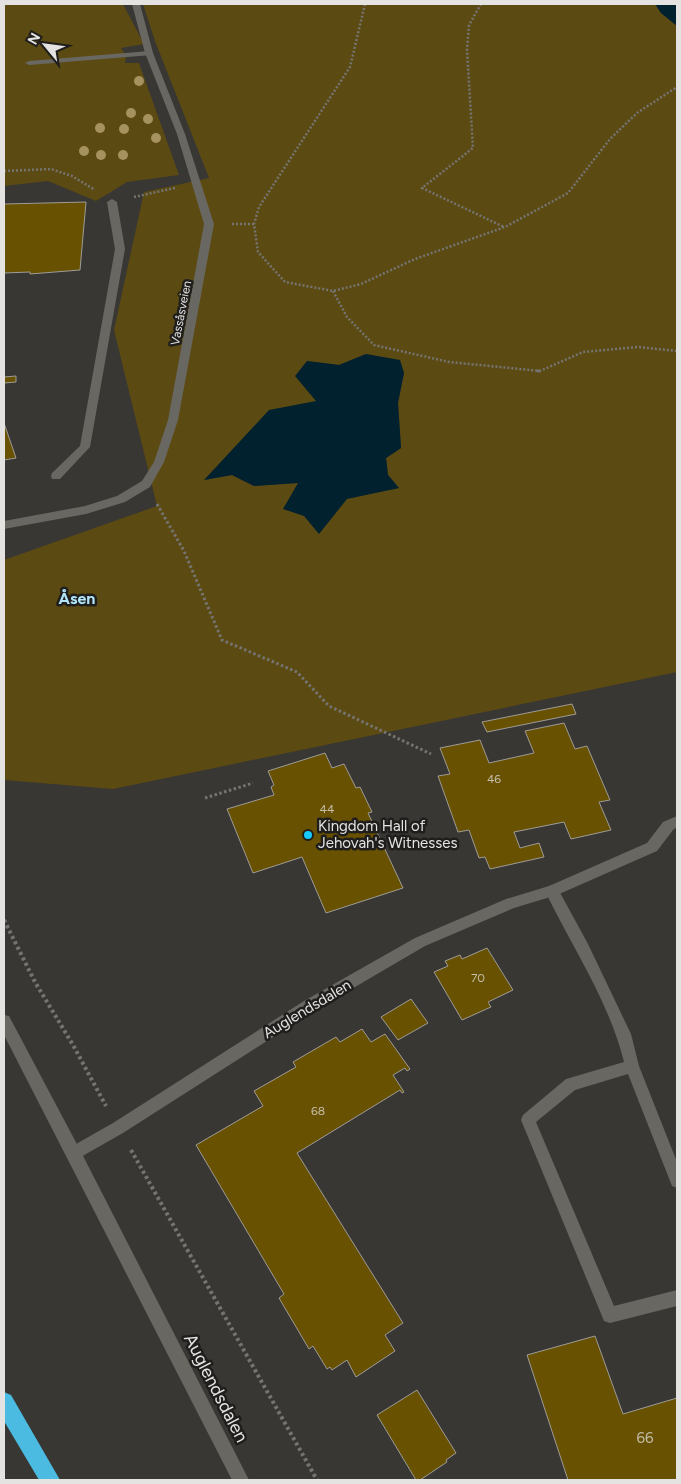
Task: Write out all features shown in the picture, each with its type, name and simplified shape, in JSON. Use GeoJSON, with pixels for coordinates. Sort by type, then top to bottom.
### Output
{"type":"FeatureCollection","features":[{"type":"Feature","properties":{"kind":"highway"},"geometry":{"type":"LineString","coordinates":[[4,1402],[50,1480]]}},
{"type":"Feature","properties":{"kind":"street","name":"Vassåsveien"},"geometry":{"type":"LineString","coordinates":[[136,4],[148,53],[181,134],[209,224],[198,294],[173,420],[159,462],[146,484]]}},
{"type":"Feature","properties":{"kind":"street"},"geometry":{"type":"LineString","coordinates":[[29,63],[148,53]]}},
{"type":"Feature","properties":{"kind":"street"},"geometry":{"type":"LineString","coordinates":[[56,476],[85,447],[120,248],[112,202]]}},
{"type":"Feature","properties":{"kind":"street"},"geometry":{"type":"LineString","coordinates":[[4,525],[86,510],[120,498],[146,484]]}},
{"type":"Feature","properties":{"kind":"street","name":"Auglendsdalen"},"geometry":{"type":"LineString","coordinates":[[74,1153],[118,1128],[309,1006],[420,942],[511,903],[552,891],[652,847],[668,826],[677,821]]}},
{"type":"Feature","properties":{"kind":"street"},"geometry":{"type":"LineString","coordinates":[[552,891],[583,948],[624,1034],[632,1066],[677,1181]]}},
{"type":"Feature","properties":{"kind":"street","name":"Auglendsdalen"},"geometry":{"type":"LineString","coordinates":[[4,1021],[74,1153],[241,1480]]}},
{"type":"Feature","properties":{"kind":"street"},"geometry":{"type":"LineString","coordinates":[[632,1066],[571,1084],[528,1120],[610,1314],[677,1298]]}},
{"type":"Feature","properties":{"kind":"path"},"geometry":{"type":"LineString","coordinates":[[365,4],[350,67],[259,207],[254,224],[258,252],[285,282],[333,291],[361,284],[415,258],[505,227],[568,193],[610,139],[637,113],[677,87]]}},
{"type":"Feature","properties":{"kind":"path"},"geometry":{"type":"LineString","coordinates":[[481,4],[469,25],[466,50],[473,148],[422,188],[505,227]]}},
{"type":"Feature","properties":{"kind":"path"},"geometry":{"type":"LineString","coordinates":[[4,171],[51,168],[72,176],[106,196],[112,202],[196,184]]}},
{"type":"Feature","properties":{"kind":"path"},"geometry":{"type":"LineString","coordinates":[[333,291],[347,317],[374,345],[449,362],[540,371],[583,352],[638,348],[677,350]]}},
{"type":"Feature","properties":{"kind":"path"},"geometry":{"type":"LineString","coordinates":[[146,484],[184,551],[222,640],[297,672],[329,706],[431,754]]}},
{"type":"Feature","properties":{"kind":"path"},"geometry":{"type":"LineString","coordinates":[[205,798],[253,783]]}},
{"type":"Feature","properties":{"kind":"path"},"geometry":{"type":"LineString","coordinates":[[4,920],[35,982],[73,1045],[317,1480]]}},
{"type":"Feature","properties":{"kind":"shaded area"},"geometry":{"type":"Polygon","coordinates":[[[4,4],[123,4],[144,44],[121,48],[126,56],[125,63],[139,63],[179,175],[127,182],[96,201],[48,181],[4,186],[4,4]]]}},
{"type":"Feature","properties":{"kind":"shaded area"},"geometry":{"type":"Polygon","coordinates":[[[143,4],[655,4],[661,13],[677,26],[677,672],[113,789],[4,780],[4,560],[157,506],[114,330],[144,192],[209,178],[155,41],[143,4]],[[366,354],[339,365],[307,361],[316,401],[205,480],[232,475],[254,486],[298,483],[347,498],[399,488],[388,475],[386,458],[401,448],[398,403],[404,373],[366,354]]]}},
{"type":"Feature","properties":{"kind":"water"},"geometry":{"type":"Polygon","coordinates":[[[655,4],[677,4],[677,26],[661,13],[655,4]]]}},
{"type":"Feature","properties":{"kind":"water"},"geometry":{"type":"Polygon","coordinates":[[[366,354],[400,360],[404,373],[398,403],[401,448],[386,458],[388,475],[399,488],[347,499],[319,534],[304,516],[283,509],[298,483],[254,486],[232,475],[204,480],[269,410],[316,401],[295,376],[307,361],[339,365],[366,354]]]}},
{"type":"Feature","properties":{"kind":"building"},"geometry":{"type":"Polygon","coordinates":[[[86,202],[80,270],[30,274],[30,272],[4,273],[4,204],[86,202]]]}},
{"type":"Feature","properties":{"kind":"building"},"geometry":{"type":"Polygon","coordinates":[[[16,376],[16,382],[4,383],[4,377],[16,376]]]}},
{"type":"Feature","properties":{"kind":"building"},"geometry":{"type":"Polygon","coordinates":[[[4,423],[16,458],[4,460],[4,423]]]}},
{"type":"Feature","properties":{"kind":"building"},"geometry":{"type":"Polygon","coordinates":[[[572,704],[576,714],[487,732],[482,722],[572,704]]]}},
{"type":"Feature","properties":{"kind":"building"},"geometry":{"type":"Polygon","coordinates":[[[564,723],[575,749],[587,746],[610,800],[599,802],[611,830],[571,839],[564,822],[514,832],[520,848],[539,843],[544,857],[490,869],[485,857],[479,858],[469,830],[458,832],[438,776],[450,774],[440,748],[480,740],[489,763],[534,753],[525,731],[564,723]]]}},
{"type":"Feature","properties":{"kind":"building","name":"Kingdom Hall of Jehovah's Witnesses"},"geometry":{"type":"Polygon","coordinates":[[[325,753],[332,768],[344,764],[356,788],[360,787],[372,812],[368,813],[403,888],[326,913],[302,857],[253,873],[227,809],[274,795],[271,787],[274,785],[268,771],[325,753]]]}},
{"type":"Feature","properties":{"kind":"building"},"geometry":{"type":"Polygon","coordinates":[[[487,948],[513,990],[488,1002],[491,1007],[462,1020],[434,972],[448,966],[445,961],[460,955],[462,959],[487,948]]]}},
{"type":"Feature","properties":{"kind":"building"},"geometry":{"type":"Polygon","coordinates":[[[411,999],[428,1023],[398,1040],[381,1017],[411,999]]]}},
{"type":"Feature","properties":{"kind":"building"},"geometry":{"type":"Polygon","coordinates":[[[362,1029],[371,1042],[385,1034],[410,1069],[407,1071],[405,1068],[393,1075],[404,1092],[402,1093],[400,1090],[297,1153],[403,1323],[385,1335],[395,1351],[356,1377],[347,1360],[332,1370],[330,1367],[327,1369],[313,1346],[309,1349],[279,1298],[284,1294],[196,1145],[263,1106],[254,1091],[296,1067],[293,1062],[336,1037],[340,1042],[362,1029]]]}},
{"type":"Feature","properties":{"kind":"building"},"geometry":{"type":"Polygon","coordinates":[[[595,1336],[623,1414],[677,1398],[677,1480],[568,1480],[527,1355],[595,1336]]]}},
{"type":"Feature","properties":{"kind":"building"},"geometry":{"type":"Polygon","coordinates":[[[417,1390],[456,1453],[446,1460],[447,1462],[420,1480],[416,1480],[377,1415],[417,1390]]]}},
{"type":"Feature","properties":{"kind":"place","name":"Kingdom Hall of Jehovah's Witnesses"},"geometry":{"type":"Point","coordinates":[308,835]}},
{"type":"Feature","properties":{"kind":"district","name":"Åsen"},"geometry":{"type":"Point","coordinates":[77,598]}}]}
